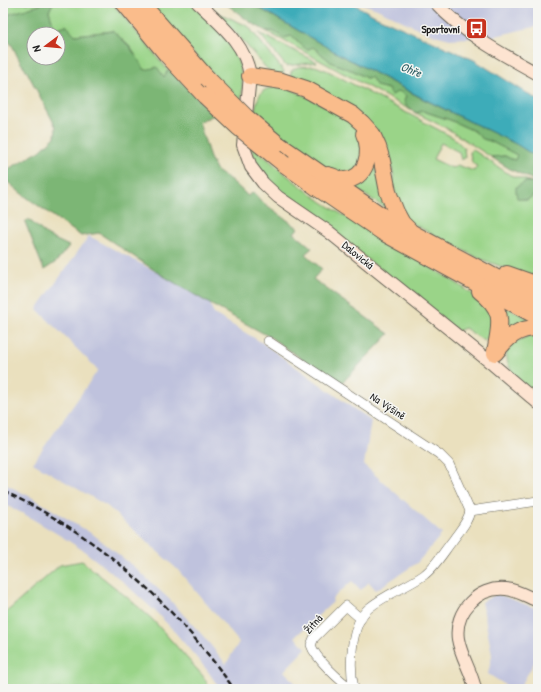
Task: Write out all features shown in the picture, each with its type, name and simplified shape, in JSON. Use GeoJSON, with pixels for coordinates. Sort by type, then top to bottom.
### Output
{"type":"FeatureCollection","features":[{"type":"Feature","properties":{"kind":"highway"},"geometry":{"type":"LineString","coordinates":[[124,3],[167,55],[205,96],[238,127],[284,164],[384,232],[538,317]]}},
{"type":"Feature","properties":{"kind":"highway"},"geometry":{"type":"LineString","coordinates":[[141,3],[207,78],[246,117],[278,144],[388,220],[538,300]]}},
{"type":"Feature","properties":{"kind":"highway"},"geometry":{"type":"LineString","coordinates":[[250,76],[282,81],[306,89],[358,119],[372,134],[382,160],[388,192],[402,223],[410,231]]}},
{"type":"Feature","properties":{"kind":"highway"},"geometry":{"type":"LineString","coordinates":[[316,171],[343,180],[349,179],[360,173],[366,166],[368,158],[366,138],[360,127],[344,110]]}},
{"type":"Feature","properties":{"kind":"highway"},"geometry":{"type":"LineString","coordinates":[[471,264],[538,285]]}},
{"type":"Feature","properties":{"kind":"highway"},"geometry":{"type":"LineString","coordinates":[[455,272],[488,297],[500,316],[500,325],[493,357]]}},
{"type":"Feature","properties":{"kind":"highway"},"geometry":{"type":"LineString","coordinates":[[493,357],[510,336],[520,330],[538,328]]}},
{"type":"Feature","properties":{"kind":"street","name":"Dalovická"},"geometry":{"type":"LineString","coordinates":[[198,3],[236,42],[244,54],[249,66],[250,76],[243,145],[248,160],[259,178],[278,197],[329,232],[493,357],[538,403]]}},
{"type":"Feature","properties":{"kind":"street"},"geometry":{"type":"LineString","coordinates":[[436,3],[473,35],[538,74]]}},
{"type":"Feature","properties":{"kind":"street","name":"Na Výšině"},"geometry":{"type":"LineString","coordinates":[[268,341],[439,454],[449,464],[470,511]]}},
{"type":"Feature","properties":{"kind":"street"},"geometry":{"type":"LineString","coordinates":[[353,689],[351,668],[355,634],[361,619],[368,609],[377,602],[425,574],[443,554],[469,519],[470,511],[538,501]]}},
{"type":"Feature","properties":{"kind":"street"},"geometry":{"type":"LineString","coordinates":[[475,689],[458,641],[457,628],[466,607],[479,595],[497,589],[508,589],[538,601]]}},
{"type":"Feature","properties":{"kind":"street","name":"Žitná"},"geometry":{"type":"LineString","coordinates":[[353,689],[344,683],[313,652],[311,645],[314,638],[346,606],[361,619]]}},
{"type":"Feature","properties":{"kind":"shaded area"},"geometry":{"type":"Polygon","coordinates":[[[360,3],[538,3],[538,26],[491,37],[450,39],[430,34],[377,9],[360,3]]]}},
{"type":"Feature","properties":{"kind":"shaded area"},"geometry":{"type":"Polygon","coordinates":[[[89,236],[160,274],[210,304],[214,314],[261,342],[371,421],[364,465],[442,534],[417,563],[376,590],[369,582],[361,590],[352,581],[332,599],[333,602],[295,637],[306,648],[284,671],[301,689],[220,689],[207,670],[173,630],[121,580],[84,551],[64,538],[24,514],[3,504],[3,483],[33,498],[94,535],[133,566],[169,599],[204,637],[226,664],[239,642],[177,569],[107,506],[33,463],[98,370],[37,309],[89,236]]]}},
{"type":"Feature","properties":{"kind":"shaded area"},"geometry":{"type":"Polygon","coordinates":[[[497,594],[538,609],[538,656],[519,689],[512,689],[488,674],[492,655],[482,602],[497,594]]]}},
{"type":"Feature","properties":{"kind":"green space"},"geometry":{"type":"Polygon","coordinates":[[[3,3],[41,3],[41,5],[3,16],[3,3]]]}},
{"type":"Feature","properties":{"kind":"green space"},"geometry":{"type":"Polygon","coordinates":[[[41,3],[53,3],[49,11],[54,26],[26,26],[26,66],[66,66],[66,26],[63,26],[66,25],[75,35],[113,31],[130,47],[145,70],[157,67],[164,77],[169,69],[214,115],[199,122],[210,158],[217,171],[232,181],[248,196],[253,192],[261,201],[298,228],[294,233],[312,248],[305,254],[322,269],[313,279],[389,334],[340,385],[270,337],[160,274],[99,233],[81,236],[22,194],[3,178],[3,172],[40,151],[55,137],[56,127],[11,43],[3,37],[3,16],[40,5],[41,3]]]}},
{"type":"Feature","properties":{"kind":"green space"},"geometry":{"type":"Polygon","coordinates":[[[53,3],[112,3],[168,70],[164,77],[145,70],[130,47],[113,31],[74,35],[66,32],[66,26],[54,26],[49,11],[53,3]]]}},
{"type":"Feature","properties":{"kind":"green space"},"geometry":{"type":"Polygon","coordinates":[[[148,3],[191,3],[213,25],[230,46],[237,58],[241,71],[241,102],[203,64],[148,3]]]}},
{"type":"Feature","properties":{"kind":"green space"},"geometry":{"type":"Polygon","coordinates":[[[225,3],[250,3],[337,53],[421,98],[516,144],[538,158],[538,182],[510,169],[491,157],[505,156],[515,160],[517,155],[483,139],[474,131],[450,120],[423,111],[416,113],[407,107],[404,101],[406,96],[399,91],[392,95],[388,89],[377,86],[371,77],[366,78],[354,71],[332,63],[313,47],[307,50],[291,36],[284,38],[273,31],[266,31],[250,22],[225,3]]]}},
{"type":"Feature","properties":{"kind":"green space"},"geometry":{"type":"Polygon","coordinates":[[[214,11],[248,26],[284,71],[283,74],[273,73],[267,69],[236,33],[214,11]]]}},
{"type":"Feature","properties":{"kind":"green space"},"geometry":{"type":"Polygon","coordinates":[[[266,31],[273,31],[284,38],[291,36],[295,38],[297,42],[313,47],[332,63],[354,71],[366,78],[371,77],[377,86],[388,89],[390,93],[399,91],[407,96],[407,107],[416,113],[266,31]]]}},
{"type":"Feature","properties":{"kind":"green space"},"geometry":{"type":"Polygon","coordinates":[[[259,33],[317,62],[286,66],[259,33]]]}},
{"type":"Feature","properties":{"kind":"green space"},"geometry":{"type":"Polygon","coordinates":[[[315,66],[328,71],[454,138],[464,148],[465,158],[461,160],[459,152],[441,143],[433,159],[452,168],[455,168],[457,165],[474,171],[477,166],[471,159],[470,153],[472,149],[510,175],[532,182],[525,182],[518,198],[527,200],[538,192],[536,197],[538,205],[538,238],[536,246],[538,280],[478,258],[411,223],[404,217],[392,183],[394,179],[390,157],[385,154],[378,138],[291,77],[292,70],[295,68],[315,66]]]}},
{"type":"Feature","properties":{"kind":"green space"},"geometry":{"type":"Polygon","coordinates":[[[274,86],[289,88],[337,112],[353,125],[358,132],[364,149],[357,171],[339,175],[299,153],[254,114],[257,100],[261,93],[264,90],[273,88],[274,86]]]}},
{"type":"Feature","properties":{"kind":"green space"},"geometry":{"type":"Polygon","coordinates":[[[423,111],[450,120],[474,131],[483,139],[518,155],[515,160],[505,156],[491,157],[448,129],[416,113],[423,111]]]}},
{"type":"Feature","properties":{"kind":"green space"},"geometry":{"type":"Polygon","coordinates":[[[251,145],[309,193],[358,225],[472,293],[494,313],[492,336],[484,341],[465,328],[458,331],[419,300],[421,297],[414,291],[411,293],[267,181],[251,158],[254,157],[251,145]]]}},
{"type":"Feature","properties":{"kind":"green space"},"geometry":{"type":"Polygon","coordinates":[[[373,158],[387,209],[353,187],[373,158]]]}},
{"type":"Feature","properties":{"kind":"green space"},"geometry":{"type":"Polygon","coordinates":[[[525,182],[532,182],[538,185],[538,192],[527,200],[517,198],[516,192],[516,187],[525,182]]]}},
{"type":"Feature","properties":{"kind":"green space"},"geometry":{"type":"Polygon","coordinates":[[[28,219],[48,236],[69,246],[56,262],[44,270],[25,222],[28,219]]]}},
{"type":"Feature","properties":{"kind":"green space"},"geometry":{"type":"Polygon","coordinates":[[[504,306],[533,321],[507,333],[504,306]]]}},
{"type":"Feature","properties":{"kind":"green space"},"geometry":{"type":"Polygon","coordinates":[[[538,332],[538,397],[514,375],[507,361],[507,354],[508,345],[538,332]]]}},
{"type":"Feature","properties":{"kind":"green space"},"geometry":{"type":"Polygon","coordinates":[[[82,561],[152,619],[203,676],[210,689],[3,689],[3,615],[60,565],[82,561]]]}},
{"type":"Feature","properties":{"kind":"water","name":"Ohře"},"geometry":{"type":"Polygon","coordinates":[[[251,3],[352,3],[375,16],[474,60],[538,100],[538,158],[516,144],[422,98],[337,53],[251,3]]]}},
{"type":"Feature","properties":{"kind":"railway"},"geometry":{"type":"LineString","coordinates":[[3,491],[71,528],[132,574],[186,628],[234,689]]}},
{"type":"Feature","properties":{"kind":"place","name":"Sportovní"},"geometry":{"type":"Point","coordinates":[476,29]}}]}
